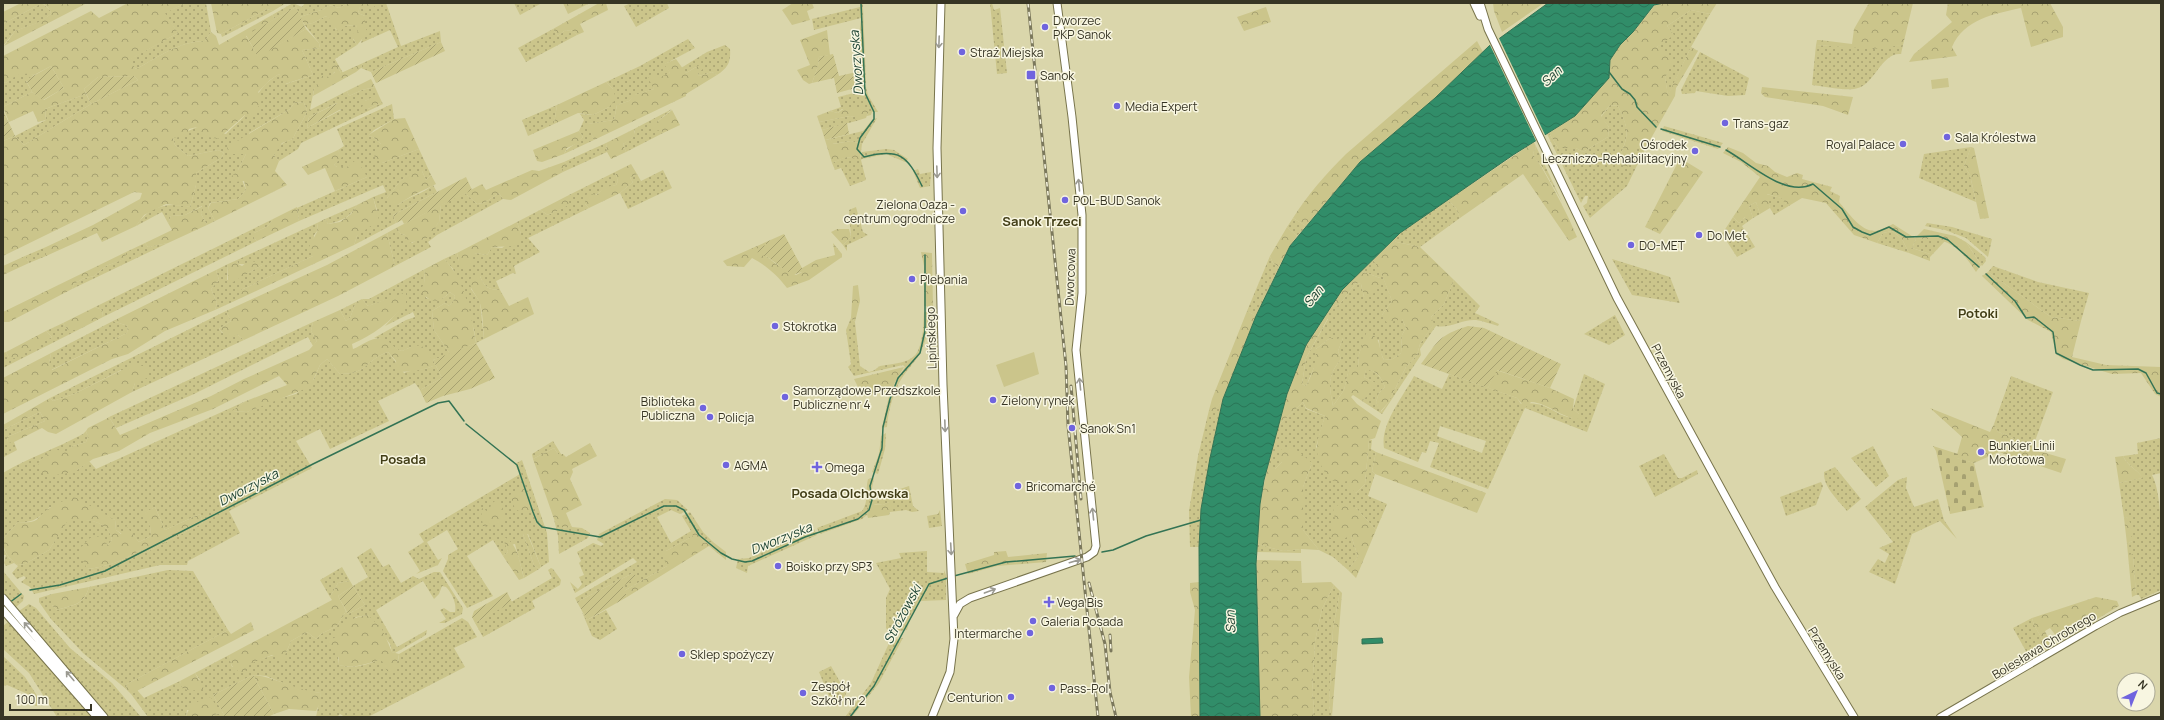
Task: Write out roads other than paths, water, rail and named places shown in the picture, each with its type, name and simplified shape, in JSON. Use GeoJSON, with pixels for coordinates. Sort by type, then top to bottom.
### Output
{"type":"FeatureCollection","features":[{"type":"Feature","properties":{"kind":"main road","name":"Lipińskiego"},"geometry":{"type":"LineString","coordinates":[[932,717],[947,681],[953,660],[952,567],[943,385],[937,148],[941,3]]}},
{"type":"Feature","properties":{"kind":"main road","name":"Dworcowa"},"geometry":{"type":"LineString","coordinates":[[970,598],[1082,559],[1094,552],[1096,540],[1076,350],[1082,293],[1082,215],[1072,117],[1057,3]]}},
{"type":"Feature","properties":{"kind":"main road","name":"Przemyska"},"geometry":{"type":"LineString","coordinates":[[1474,3],[1487,27],[1617,298],[1755,553],[1854,717]]}},
{"type":"Feature","properties":{"kind":"main road","name":"Przemyska"},"geometry":{"type":"LineString","coordinates":[[1480,3],[1487,27]]}},
{"type":"Feature","properties":{"kind":"main road"},"geometry":{"type":"LineString","coordinates":[[952,586],[960,598],[970,598]]}},
{"type":"Feature","properties":{"kind":"main road"},"geometry":{"type":"LineString","coordinates":[[3,598],[104,717]]}},
{"type":"Feature","properties":{"kind":"main road"},"geometry":{"type":"LineString","coordinates":[[953,617],[957,607],[970,598]]}},
{"type":"Feature","properties":{"kind":"main road"},"geometry":{"type":"LineString","coordinates":[[3,610],[97,717]]}},
{"type":"Feature","properties":{"kind":"street","name":"Bolesława Chrobrego"},"geometry":{"type":"LineString","coordinates":[[1940,717],[2096,626],[2120,613],[2161,596]]}},
{"type":"Feature","properties":{"kind":"water","name":"San"},"geometry":{"type":"Polygon","coordinates":[[[1548,3],[1664,3],[1654,5],[1633,32],[1620,45],[1610,60],[1609,78],[1575,116],[1513,155],[1400,233],[1342,290],[1306,345],[1287,394],[1264,480],[1260,504],[1256,564],[1260,717],[1200,717],[1199,547],[1201,509],[1210,458],[1223,399],[1256,316],[1290,246],[1360,162],[1435,98],[1489,46],[1548,3]]]}},
{"type":"Feature","properties":{"kind":"water"},"geometry":{"type":"Polygon","coordinates":[[[1382,638],[1383,643],[1362,644],[1362,639],[1382,638]]]}},
{"type":"Feature","properties":{"kind":"waterway","name":"Dworzyska"},"geometry":{"type":"LineString","coordinates":[[861,3],[865,93],[874,112],[874,119],[860,138],[857,149],[864,157],[886,153],[900,156],[912,167],[922,186]]}},
{"type":"Feature","properties":{"kind":"waterway"},"geometry":{"type":"LineString","coordinates":[[1609,72],[1622,89],[1630,94],[1635,100],[1637,107],[1656,127]]}},
{"type":"Feature","properties":{"kind":"waterway"},"geometry":{"type":"LineString","coordinates":[[1661,129],[1720,147]]}},
{"type":"Feature","properties":{"kind":"waterway"},"geometry":{"type":"LineString","coordinates":[[1726,150],[1779,183],[1802,187],[1813,184],[1842,209],[1853,227],[1862,232],[1870,235],[1889,227],[1906,237],[1938,236],[1948,240],[1979,267]]}},
{"type":"Feature","properties":{"kind":"waterway","name":"Dworzyska"},"geometry":{"type":"LineString","coordinates":[[466,424],[517,465],[537,522],[542,527],[600,537],[664,506],[676,506],[684,510],[699,535],[721,553],[732,559],[745,562],[752,561],[805,537],[858,519],[869,510],[872,500],[870,486],[882,448],[883,427],[890,399],[898,378],[920,353],[925,331],[925,255]]}},
{"type":"Feature","properties":{"kind":"waterway"},"geometry":{"type":"LineString","coordinates":[[1986,274],[2015,301],[2026,318],[2034,317],[2053,332],[2056,353],[2093,370],[2138,369],[2146,373],[2157,393],[2161,394]]}},
{"type":"Feature","properties":{"kind":"waterway","name":"Dworzyska"},"geometry":{"type":"LineString","coordinates":[[30,590],[60,585],[105,571],[313,464],[438,403],[449,401],[464,421]]}},
{"type":"Feature","properties":{"kind":"waterway","name":"Stróżowski"},"geometry":{"type":"LineString","coordinates":[[1102,552],[1113,550],[1146,536],[1201,520]]}},
{"type":"Feature","properties":{"kind":"waterway","name":"Stróżowski"},"geometry":{"type":"LineString","coordinates":[[954,576],[1006,562],[1075,556]]}},
{"type":"Feature","properties":{"kind":"waterway","name":"Stróżowski"},"geometry":{"type":"LineString","coordinates":[[850,717],[874,686],[929,584],[948,578]]}},
{"type":"Feature","properties":{"kind":"waterway","name":"Dworzyska"},"geometry":{"type":"LineString","coordinates":[[9,603],[21,594]]}},
{"type":"Feature","properties":{"kind":"railway"},"geometry":{"type":"LineString","coordinates":[[1028,3],[1066,366],[1068,425],[1098,717]]}},
{"type":"Feature","properties":{"kind":"railway"},"geometry":{"type":"LineString","coordinates":[[1071,386],[1081,499]]}},
{"type":"Feature","properties":{"kind":"railway"},"geometry":{"type":"LineString","coordinates":[[1089,583],[1105,644],[1110,692],[1116,717]]}},
{"type":"Feature","properties":{"kind":"railway"},"geometry":{"type":"LineString","coordinates":[[1110,635],[1111,651]]}},
{"type":"Feature","properties":{"kind":"place","name":"Dworzec PKP Sanok"},"geometry":{"type":"Point","coordinates":[1045,27]}},
{"type":"Feature","properties":{"kind":"place","name":"Straż Miejska"},"geometry":{"type":"Point","coordinates":[962,52]}},
{"type":"Feature","properties":{"kind":"place","name":"Sanok"},"geometry":{"type":"Point","coordinates":[1031,75]}},
{"type":"Feature","properties":{"kind":"place","name":"Media Expert"},"geometry":{"type":"Point","coordinates":[1117,106]}},
{"type":"Feature","properties":{"kind":"place","name":"Trans-gaz"},"geometry":{"type":"Point","coordinates":[1725,123]}},
{"type":"Feature","properties":{"kind":"place","name":"Sala Królestwa"},"geometry":{"type":"Point","coordinates":[1947,137]}},
{"type":"Feature","properties":{"kind":"place","name":"Royal Palace"},"geometry":{"type":"Point","coordinates":[1903,144]}},
{"type":"Feature","properties":{"kind":"place","name":"Ośrodek Leczniczo-Rehabilitacyjny"},"geometry":{"type":"Point","coordinates":[1695,151]}},
{"type":"Feature","properties":{"kind":"place","name":"POL-BUD Sanok"},"geometry":{"type":"Point","coordinates":[1065,200]}},
{"type":"Feature","properties":{"kind":"place","name":"Zielona Oaza - centrum ogrodnicze"},"geometry":{"type":"Point","coordinates":[963,211]}},
{"type":"Feature","properties":{"kind":"place","name":"Do Met"},"geometry":{"type":"Point","coordinates":[1699,235]}},
{"type":"Feature","properties":{"kind":"place","name":"DO-MET"},"geometry":{"type":"Point","coordinates":[1631,245]}},
{"type":"Feature","properties":{"kind":"place","name":"Plebania"},"geometry":{"type":"Point","coordinates":[912,279]}},
{"type":"Feature","properties":{"kind":"place","name":"Stokrotka"},"geometry":{"type":"Point","coordinates":[775,326]}},
{"type":"Feature","properties":{"kind":"place","name":"Samorządowe Przedszkole Publiczne nr 4"},"geometry":{"type":"Point","coordinates":[785,397]}},
{"type":"Feature","properties":{"kind":"place","name":"Zielony rynek"},"geometry":{"type":"Point","coordinates":[993,400]}},
{"type":"Feature","properties":{"kind":"place","name":"Biblioteka Publiczna"},"geometry":{"type":"Point","coordinates":[703,408]}},
{"type":"Feature","properties":{"kind":"place","name":"Policja"},"geometry":{"type":"Point","coordinates":[710,417]}},
{"type":"Feature","properties":{"kind":"place","name":"Sanok Sn1"},"geometry":{"type":"Point","coordinates":[1072,428]}},
{"type":"Feature","properties":{"kind":"place","name":"Bunkier Linii Mołotowa"},"geometry":{"type":"Point","coordinates":[1981,452]}},
{"type":"Feature","properties":{"kind":"place","name":"AGMA"},"geometry":{"type":"Point","coordinates":[726,465]}},
{"type":"Feature","properties":{"kind":"place","name":"Omega"},"geometry":{"type":"Point","coordinates":[817,467]}},
{"type":"Feature","properties":{"kind":"place","name":"Bricomarché"},"geometry":{"type":"Point","coordinates":[1018,486]}},
{"type":"Feature","properties":{"kind":"place","name":"Boisko przy SP3"},"geometry":{"type":"Point","coordinates":[778,566]}},
{"type":"Feature","properties":{"kind":"place","name":"Vega Bis"},"geometry":{"type":"Point","coordinates":[1049,602]}},
{"type":"Feature","properties":{"kind":"place","name":"Galeria Posada"},"geometry":{"type":"Point","coordinates":[1033,621]}},
{"type":"Feature","properties":{"kind":"place","name":"Intermarche"},"geometry":{"type":"Point","coordinates":[1030,633]}},
{"type":"Feature","properties":{"kind":"place","name":"Sklep spożyczy"},"geometry":{"type":"Point","coordinates":[682,654]}},
{"type":"Feature","properties":{"kind":"place","name":"Pass-Pol"},"geometry":{"type":"Point","coordinates":[1052,688]}},
{"type":"Feature","properties":{"kind":"place","name":"Zespół Szkół nr 2"},"geometry":{"type":"Point","coordinates":[803,693]}},
{"type":"Feature","properties":{"kind":"place","name":"Centurion"},"geometry":{"type":"Point","coordinates":[1011,697]}},
{"type":"Feature","properties":{"kind":"district","name":"Sanok Trzeci"},"geometry":{"type":"Point","coordinates":[1042,221]}},
{"type":"Feature","properties":{"kind":"district","name":"Potoki"},"geometry":{"type":"Point","coordinates":[1978,313]}},
{"type":"Feature","properties":{"kind":"district","name":"Posada"},"geometry":{"type":"Point","coordinates":[403,459]}},
{"type":"Feature","properties":{"kind":"district","name":"Posada Olchowska"},"geometry":{"type":"Point","coordinates":[850,493]}}]}
